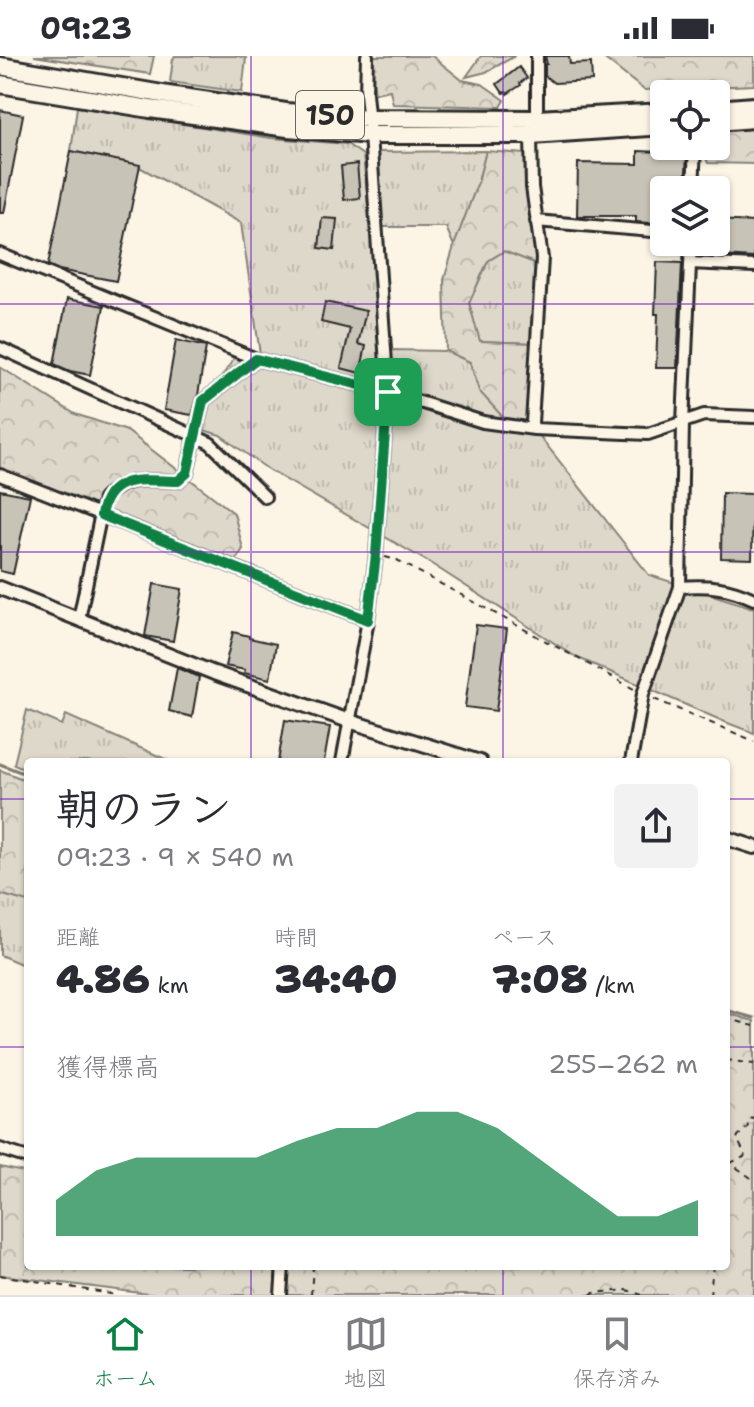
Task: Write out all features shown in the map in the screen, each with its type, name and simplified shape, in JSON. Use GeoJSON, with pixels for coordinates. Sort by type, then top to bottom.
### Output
{"type":"FeatureCollection","features":[{"type":"Feature","properties":{"kind":"highway","name":"150"},"geometry":{"type":"LineString","coordinates":[[0,66],[369,127]]}},
{"type":"Feature","properties":{"kind":"highway","name":"150"},"geometry":{"type":"LineString","coordinates":[[0,84],[288,128],[650,126]]}},
{"type":"Feature","properties":{"kind":"highway"},"geometry":{"type":"LineString","coordinates":[[730,108],[754,106]]}},
{"type":"Feature","properties":{"kind":"highway","name":"150"},"geometry":{"type":"LineString","coordinates":[[534,127],[650,114]]}},
{"type":"Feature","properties":{"kind":"highway"},"geometry":{"type":"LineString","coordinates":[[730,121],[754,119]]}},
{"type":"Feature","properties":{"kind":"street"},"geometry":{"type":"LineString","coordinates":[[343,758],[368,620],[388,392],[366,93],[367,56]]}},
{"type":"Feature","properties":{"kind":"street"},"geometry":{"type":"LineString","coordinates":[[534,429],[542,258],[532,187],[537,56]]}},
{"type":"Feature","properties":{"kind":"street"},"geometry":{"type":"LineString","coordinates":[[536,221],[650,231]]}},
{"type":"Feature","properties":{"kind":"street"},"geometry":{"type":"LineString","coordinates":[[0,254],[256,359],[388,392],[483,422],[534,429],[648,434],[704,415],[754,417]]}},
{"type":"Feature","properties":{"kind":"street"},"geometry":{"type":"LineString","coordinates":[[632,758],[643,694],[680,587],[690,256]]}},
{"type":"Feature","properties":{"kind":"street"},"geometry":{"type":"LineString","coordinates":[[690,263],[754,266]]}},
{"type":"Feature","properties":{"kind":"street"},"geometry":{"type":"LineString","coordinates":[[0,348],[210,443],[265,497]]}},
{"type":"Feature","properties":{"kind":"street"},"geometry":{"type":"LineString","coordinates":[[79,619],[104,499],[113,488],[129,481],[178,481],[187,473],[203,401],[256,359]]}},
{"type":"Feature","properties":{"kind":"street"},"geometry":{"type":"LineString","coordinates":[[0,475],[368,620]]}},
{"type":"Feature","properties":{"kind":"street"},"geometry":{"type":"LineString","coordinates":[[680,587],[706,586],[735,591],[754,599]]}},
{"type":"Feature","properties":{"kind":"street"},"geometry":{"type":"LineString","coordinates":[[0,588],[214,673],[349,721],[467,758]]}},
{"type":"Feature","properties":{"kind":"street"},"geometry":{"type":"LineString","coordinates":[[730,839],[754,847]]}},
{"type":"Feature","properties":{"kind":"street"},"geometry":{"type":"LineString","coordinates":[[0,1149],[24,1157]]}},
{"type":"Feature","properties":{"kind":"street"},"geometry":{"type":"LineString","coordinates":[[281,1295],[283,1270]]}},
{"type":"Feature","properties":{"kind":"path"},"geometry":{"type":"LineString","coordinates":[[376,555],[397,560],[643,694],[754,741]]}},
{"type":"Feature","properties":{"kind":"path"},"geometry":{"type":"LineString","coordinates":[[730,1019],[754,1026]]}},
{"type":"Feature","properties":{"kind":"path"},"geometry":{"type":"LineString","coordinates":[[730,1061],[754,1064]]}},
{"type":"Feature","properties":{"kind":"path"},"geometry":{"type":"LineString","coordinates":[[730,1162],[744,1157],[737,1139],[754,1117]]}},
{"type":"Feature","properties":{"kind":"path"},"geometry":{"type":"LineString","coordinates":[[730,1164],[754,1180]]}},
{"type":"Feature","properties":{"kind":"path"},"geometry":{"type":"LineString","coordinates":[[311,1295],[313,1270]]}},
{"type":"Feature","properties":{"kind":"path"},"geometry":{"type":"LineString","coordinates":[[710,1295],[713,1270]]}},
{"type":"Feature","properties":{"kind":"path"},"geometry":{"type":"LineString","coordinates":[[0,1275],[116,1295]]}},
{"type":"Feature","properties":{"kind":"path"},"geometry":{"type":"LineString","coordinates":[[590,1295],[627,1290],[642,1295]]}},
{"type":"Feature","properties":{"kind":"green space"},"geometry":{"type":"Polygon","coordinates":[[[34,56],[154,56],[150,74],[34,56]]]}},
{"type":"Feature","properties":{"kind":"green space"},"geometry":{"type":"Polygon","coordinates":[[[175,56],[246,58],[242,92],[170,82],[175,56]]]}},
{"type":"Feature","properties":{"kind":"green space"},"geometry":{"type":"Polygon","coordinates":[[[369,56],[432,56],[462,80],[482,84],[505,100],[501,107],[393,104],[390,90],[375,93],[369,56]]]}},
{"type":"Feature","properties":{"kind":"green space"},"geometry":{"type":"Polygon","coordinates":[[[481,56],[515,56],[486,72],[466,77],[481,56]]]}},
{"type":"Feature","properties":{"kind":"green space"},"geometry":{"type":"Polygon","coordinates":[[[601,56],[754,56],[754,85],[730,86],[730,80],[650,80],[650,90],[644,90],[601,56]]]}},
{"type":"Feature","properties":{"kind":"green space"},"geometry":{"type":"Polygon","coordinates":[[[77,107],[271,138],[347,144],[363,155],[383,390],[288,367],[260,354],[241,223],[134,164],[71,151],[77,107]]]}},
{"type":"Feature","properties":{"kind":"green space"},"geometry":{"type":"Polygon","coordinates":[[[754,128],[754,164],[708,163],[707,160],[730,160],[730,129],[754,128]]]}},
{"type":"Feature","properties":{"kind":"green space"},"geometry":{"type":"Polygon","coordinates":[[[486,151],[454,246],[446,227],[377,227],[378,152],[486,151]]]}},
{"type":"Feature","properties":{"kind":"green space"},"geometry":{"type":"Polygon","coordinates":[[[486,151],[525,154],[542,266],[504,251],[488,261],[469,303],[480,341],[535,343],[532,423],[511,426],[479,391],[470,362],[446,351],[444,280],[486,151]]]}},
{"type":"Feature","properties":{"kind":"green space"},"geometry":{"type":"Polygon","coordinates":[[[504,251],[542,266],[535,343],[479,341],[469,303],[488,261],[504,251]]]}},
{"type":"Feature","properties":{"kind":"green space"},"geometry":{"type":"Polygon","coordinates":[[[391,350],[446,351],[470,362],[480,391],[534,429],[649,575],[754,608],[754,733],[576,657],[430,563],[269,470],[220,435],[197,428],[201,409],[238,352],[391,398],[391,350]]]}},
{"type":"Feature","properties":{"kind":"green space"},"geometry":{"type":"Polygon","coordinates":[[[0,367],[75,414],[127,431],[234,513],[243,549],[232,566],[0,469],[0,367]]]}},
{"type":"Feature","properties":{"kind":"green space"},"geometry":{"type":"Polygon","coordinates":[[[27,710],[62,725],[66,715],[163,758],[24,758],[24,768],[14,764],[27,710]]]}},
{"type":"Feature","properties":{"kind":"green space"},"geometry":{"type":"Polygon","coordinates":[[[0,770],[24,779],[24,901],[0,894],[0,770]]]}},
{"type":"Feature","properties":{"kind":"green space"},"geometry":{"type":"Polygon","coordinates":[[[0,894],[24,901],[24,965],[0,955],[0,894]]]}},
{"type":"Feature","properties":{"kind":"green space"},"geometry":{"type":"Polygon","coordinates":[[[730,1014],[754,1021],[754,1295],[287,1295],[290,1270],[730,1270],[730,1014]]]}},
{"type":"Feature","properties":{"kind":"green space"},"geometry":{"type":"Polygon","coordinates":[[[0,1167],[24,1172],[24,1270],[275,1270],[275,1295],[156,1295],[0,1275],[0,1167]]]}},
{"type":"Feature","properties":{"kind":"building"},"geometry":{"type":"Polygon","coordinates":[[[545,56],[569,56],[570,64],[591,63],[592,81],[554,83],[545,76],[545,56]]]}},
{"type":"Feature","properties":{"kind":"building"},"geometry":{"type":"Polygon","coordinates":[[[519,67],[527,78],[507,94],[503,93],[497,84],[519,67]]]}},
{"type":"Feature","properties":{"kind":"building"},"geometry":{"type":"Polygon","coordinates":[[[0,110],[23,115],[4,213],[0,213],[0,110]]]}},
{"type":"Feature","properties":{"kind":"building"},"geometry":{"type":"Polygon","coordinates":[[[71,151],[140,165],[116,281],[48,265],[71,151]]]}},
{"type":"Feature","properties":{"kind":"building"},"geometry":{"type":"Polygon","coordinates":[[[638,151],[650,151],[650,160],[687,160],[686,176],[650,176],[650,223],[636,222],[636,216],[577,216],[578,163],[638,164],[638,151]]]}},
{"type":"Feature","properties":{"kind":"building"},"geometry":{"type":"Polygon","coordinates":[[[357,164],[360,198],[344,200],[341,166],[357,164]]]}},
{"type":"Feature","properties":{"kind":"building"},"geometry":{"type":"Polygon","coordinates":[[[322,218],[337,219],[334,250],[319,248],[322,218]]]}},
{"type":"Feature","properties":{"kind":"building"},"geometry":{"type":"Polygon","coordinates":[[[730,221],[754,222],[754,258],[722,256],[730,256],[730,221]]]}},
{"type":"Feature","properties":{"kind":"building"},"geometry":{"type":"Polygon","coordinates":[[[657,262],[682,263],[677,368],[656,368],[657,262]]]}},
{"type":"Feature","properties":{"kind":"building"},"geometry":{"type":"Polygon","coordinates":[[[67,299],[104,306],[90,375],[54,364],[67,299]]]}},
{"type":"Feature","properties":{"kind":"building"},"geometry":{"type":"Polygon","coordinates":[[[325,302],[366,311],[358,344],[366,346],[360,373],[341,368],[350,329],[321,322],[325,302]]]}},
{"type":"Feature","properties":{"kind":"building"},"geometry":{"type":"Polygon","coordinates":[[[176,340],[206,347],[192,415],[164,410],[176,340]]]}},
{"type":"Feature","properties":{"kind":"building"},"geometry":{"type":"Polygon","coordinates":[[[0,490],[30,496],[13,574],[0,571],[0,490]]]}},
{"type":"Feature","properties":{"kind":"building"},"geometry":{"type":"Polygon","coordinates":[[[722,493],[753,494],[752,559],[721,558],[722,493]]]}},
{"type":"Feature","properties":{"kind":"building"},"geometry":{"type":"Polygon","coordinates":[[[154,584],[182,589],[173,641],[145,636],[154,584]]]}},
{"type":"Feature","properties":{"kind":"building"},"geometry":{"type":"Polygon","coordinates":[[[476,625],[507,629],[496,711],[465,707],[476,625]]]}},
{"type":"Feature","properties":{"kind":"building"},"geometry":{"type":"Polygon","coordinates":[[[233,632],[276,644],[270,679],[225,666],[233,632]]]}},
{"type":"Feature","properties":{"kind":"building"},"geometry":{"type":"Polygon","coordinates":[[[177,668],[199,677],[192,717],[169,711],[177,668]]]}},
{"type":"Feature","properties":{"kind":"building"},"geometry":{"type":"Polygon","coordinates":[[[285,720],[330,727],[325,758],[279,758],[285,720]]]}},
{"type":"Feature","properties":{"kind":"waterway"},"geometry":{"type":"LineString","coordinates":[[0,764],[24,773]]}},
{"type":"Feature","properties":{"kind":"waterway"},"geometry":{"type":"LineString","coordinates":[[730,1011],[754,1018]]}},
{"type":"Feature","properties":{"kind":"route"},"geometry":{"type":"LineString","coordinates":[[256,359],[388,392],[368,620],[101,515],[104,499],[113,488],[129,481],[178,481],[187,473],[203,401],[256,359]]}}]}
